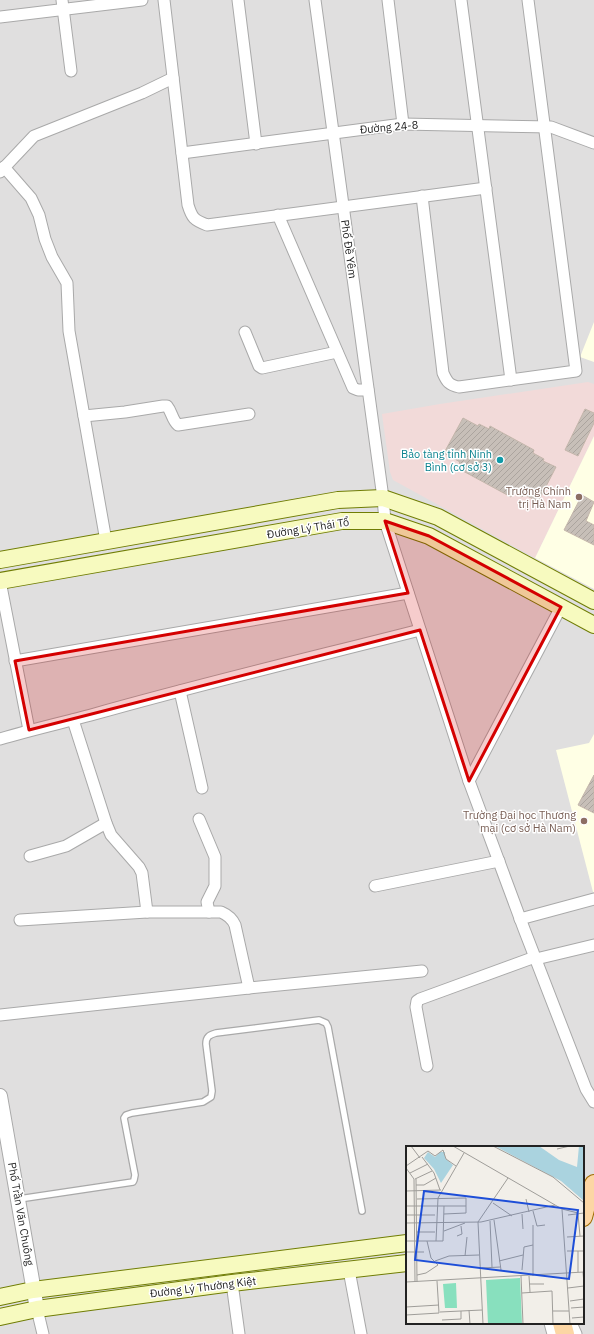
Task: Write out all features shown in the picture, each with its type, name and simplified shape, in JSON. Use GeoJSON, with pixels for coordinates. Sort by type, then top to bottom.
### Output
{"type":"FeatureCollection","features":[{"type":"Feature","properties":{"kind":"main road","name":"Đường Lý Thái Tổ"},"geometry":{"type":"LineString","coordinates":[[0,560],[338,500],[383,498],[438,517],[594,601]]}},
{"type":"Feature","properties":{"kind":"main road","name":"Đường Lý Thái Tổ"},"geometry":{"type":"LineString","coordinates":[[0,581],[342,521],[385,521],[429,536],[594,625]]}},
{"type":"Feature","properties":{"kind":"main road"},"geometry":{"type":"LineString","coordinates":[[584,1213],[588,1195]]}},
{"type":"Feature","properties":{"kind":"main road","name":"Đường Lý Thường Kiệt"},"geometry":{"type":"LineString","coordinates":[[0,1297],[33,1290],[406,1243]]}},
{"type":"Feature","properties":{"kind":"main road","name":"Đường Lý Thường Kiệt"},"geometry":{"type":"LineString","coordinates":[[0,1317],[37,1309],[232,1283],[406,1263]]}},
{"type":"Feature","properties":{"kind":"main road"},"geometry":{"type":"LineString","coordinates":[[562,1324],[565,1334]]}},
{"type":"Feature","properties":{"kind":"street"},"geometry":{"type":"LineString","coordinates":[[0,18],[63,5],[142,0]]}},
{"type":"Feature","properties":{"kind":"street"},"geometry":{"type":"LineString","coordinates":[[164,0],[188,205],[191,216],[198,222],[207,225],[486,188]]}},
{"type":"Feature","properties":{"kind":"street"},"geometry":{"type":"LineString","coordinates":[[238,0],[256,144]]}},
{"type":"Feature","properties":{"kind":"street","name":"Phố Đề Yêm"},"geometry":{"type":"LineString","coordinates":[[315,0],[385,521],[469,781],[535,958],[586,1088],[594,1102]]}},
{"type":"Feature","properties":{"kind":"street"},"geometry":{"type":"LineString","coordinates":[[388,0],[403,124]]}},
{"type":"Feature","properties":{"kind":"street"},"geometry":{"type":"LineString","coordinates":[[461,0],[511,380]]}},
{"type":"Feature","properties":{"kind":"street"},"geometry":{"type":"LineString","coordinates":[[422,196],[443,373],[447,382],[451,386],[459,387],[576,371],[528,0]]}},
{"type":"Feature","properties":{"kind":"street"},"geometry":{"type":"LineString","coordinates":[[63,5],[71,71]]}},
{"type":"Feature","properties":{"kind":"street"},"geometry":{"type":"LineString","coordinates":[[106,541],[69,331],[67,283],[52,257],[45,239],[39,215],[31,198],[2,169],[34,136],[142,93],[173,78]]}},
{"type":"Feature","properties":{"kind":"street","name":"Đường 24-8"},"geometry":{"type":"LineString","coordinates":[[182,153],[403,124],[551,127],[594,143]]}},
{"type":"Feature","properties":{"kind":"street"},"geometry":{"type":"LineString","coordinates":[[278,215],[353,388],[368,390]]}},
{"type":"Feature","properties":{"kind":"street"},"geometry":{"type":"LineString","coordinates":[[245,332],[259,366],[262,368],[337,352]]}},
{"type":"Feature","properties":{"kind":"street"},"geometry":{"type":"LineString","coordinates":[[84,416],[167,406],[178,425],[249,414]]}},
{"type":"Feature","properties":{"kind":"street"},"geometry":{"type":"LineString","coordinates":[[0,581],[29,730]]}},
{"type":"Feature","properties":{"kind":"street"},"geometry":{"type":"LineString","coordinates":[[15,660],[408,593]]}},
{"type":"Feature","properties":{"kind":"street"},"geometry":{"type":"LineString","coordinates":[[469,781],[562,608]]}},
{"type":"Feature","properties":{"kind":"street"},"geometry":{"type":"LineString","coordinates":[[0,739],[29,730],[73,720],[180,691],[420,630]]}},
{"type":"Feature","properties":{"kind":"street"},"geometry":{"type":"LineString","coordinates":[[180,691],[202,788]]}},
{"type":"Feature","properties":{"kind":"street"},"geometry":{"type":"LineString","coordinates":[[73,720],[106,824],[111,835],[139,867],[142,873],[148,912]]}},
{"type":"Feature","properties":{"kind":"street"},"geometry":{"type":"LineString","coordinates":[[199,819],[215,857],[215,886],[208,902],[209,912]]}},
{"type":"Feature","properties":{"kind":"street"},"geometry":{"type":"LineString","coordinates":[[30,856],[66,846],[106,824]]}},
{"type":"Feature","properties":{"kind":"street"},"geometry":{"type":"LineString","coordinates":[[375,886],[499,861]]}},
{"type":"Feature","properties":{"kind":"street"},"geometry":{"type":"LineString","coordinates":[[520,919],[594,899]]}},
{"type":"Feature","properties":{"kind":"street"},"geometry":{"type":"LineString","coordinates":[[20,920],[148,912],[221,912],[227,914],[235,925],[249,988]]}},
{"type":"Feature","properties":{"kind":"street"},"geometry":{"type":"LineString","coordinates":[[427,1066],[416,1008],[417,1001],[462,983],[535,958],[594,945]]}},
{"type":"Feature","properties":{"kind":"street"},"geometry":{"type":"LineString","coordinates":[[0,1015],[422,971]]}},
{"type":"Feature","properties":{"kind":"street","name":"Phố Trần Văn Chuông"},"geometry":{"type":"LineString","coordinates":[[0,1096],[37,1309]]}},
{"type":"Feature","properties":{"kind":"street"},"geometry":{"type":"LineString","coordinates":[[349,1270],[361,1334]]}},
{"type":"Feature","properties":{"kind":"street"},"geometry":{"type":"LineString","coordinates":[[232,1283],[239,1334]]}},
{"type":"Feature","properties":{"kind":"street"},"geometry":{"type":"LineString","coordinates":[[37,1309],[43,1334]]}},
{"type":"Feature","properties":{"kind":"street"},"geometry":{"type":"LineString","coordinates":[[550,1324],[553,1334]]}},
{"type":"Feature","properties":{"kind":"street"},"geometry":{"type":"LineString","coordinates":[[571,1324],[576,1334]]}},
{"type":"Feature","properties":{"kind":"lane"},"geometry":{"type":"LineString","coordinates":[[19,1199],[133,1182],[135,1175],[124,1118],[126,1115],[132,1113],[203,1102],[211,1096],[212,1091],[206,1044],[206,1039],[209,1035],[319,1020],[326,1023],[328,1027],[362,1211]]}},
{"type":"Feature","properties":{"kind":"highlighted area"},"geometry":{"type":"Polygon","coordinates":[[[385,521],[429,536],[561,607],[469,781],[420,630],[29,730],[15,661],[408,593],[385,521]]]}},
{"type":"Feature","properties":{"kind":"shaded area"},"geometry":{"type":"Polygon","coordinates":[[[0,0],[594,0],[594,1334],[0,1334],[0,0]]]}},
{"type":"Feature","properties":{"kind":"shaded area"},"geometry":{"type":"Polygon","coordinates":[[[594,322],[594,362],[580,357],[594,322]]]}},
{"type":"Feature","properties":{"kind":"shaded area"},"geometry":{"type":"Polygon","coordinates":[[[588,382],[594,384],[594,436],[535,558],[393,480],[390,472],[382,414],[588,382]]]}},
{"type":"Feature","properties":{"kind":"shaded area","name":"Trường Chính trị Hà Nam"},"geometry":{"type":"Polygon","coordinates":[[[594,436],[594,589],[535,558],[594,436]]]}},
{"type":"Feature","properties":{"kind":"shaded area","name":"Trường Đại học Thương mại (cơ sở Hà Nam)"},"geometry":{"type":"Polygon","coordinates":[[[594,734],[593,892],[556,750],[589,743],[594,734]]]}},
{"type":"Feature","properties":{"kind":"building"},"geometry":{"type":"Polygon","coordinates":[[[585,409],[594,413],[594,423],[578,456],[565,450],[585,409]]]}},
{"type":"Feature","properties":{"kind":"building","name":"Bảo tàng tỉnh Ninh Bình (cơ sở 3)"},"geometry":{"type":"Polygon","coordinates":[[[463,418],[478,426],[479,424],[489,429],[490,426],[534,450],[533,453],[544,459],[543,461],[556,467],[538,502],[524,494],[522,497],[514,492],[511,497],[463,471],[465,467],[459,463],[460,462],[444,453],[463,418]]]}},
{"type":"Feature","properties":{"kind":"building"},"geometry":{"type":"Polygon","coordinates":[[[582,495],[594,502],[586,521],[594,525],[594,545],[564,530],[582,495]]]}},
{"type":"Feature","properties":{"kind":"building"},"geometry":{"type":"Polygon","coordinates":[[[594,775],[594,813],[578,805],[594,775]]]}},
{"type":"Feature","properties":{"kind":"place","name":"Bảo tàng tỉnh Ninh Bình (cơ sở 3)"},"geometry":{"type":"Point","coordinates":[500,460]}},
{"type":"Feature","properties":{"kind":"place","name":"Trường Chính trị Hà Nam"},"geometry":{"type":"Point","coordinates":[579,497]}},
{"type":"Feature","properties":{"kind":"place","name":"Trường Đại học Thương mại (cơ sở Hà Nam)"},"geometry":{"type":"Point","coordinates":[584,821]}}]}
